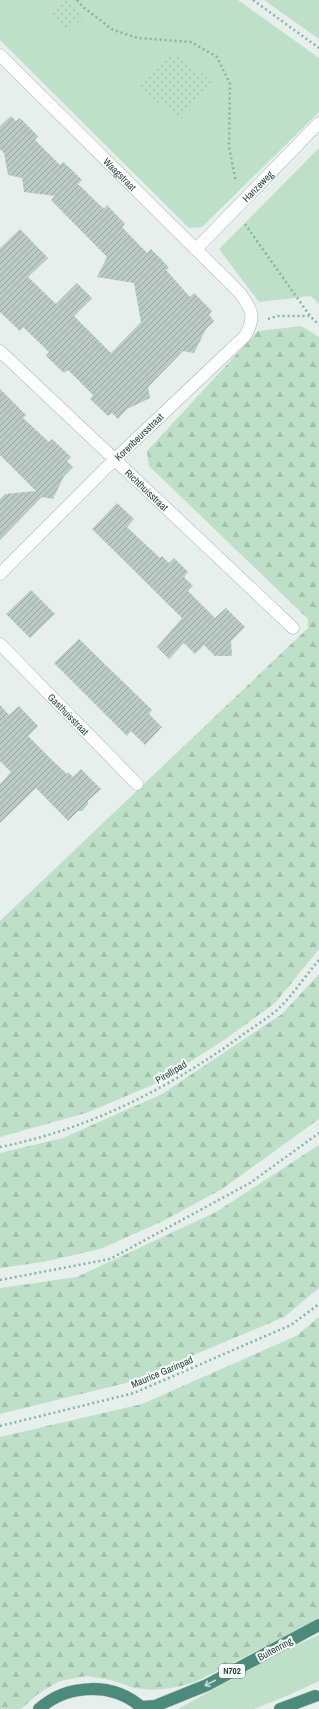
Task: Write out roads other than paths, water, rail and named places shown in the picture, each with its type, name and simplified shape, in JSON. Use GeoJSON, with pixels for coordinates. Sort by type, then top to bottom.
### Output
{"type":"FeatureCollection","features":[{"type":"Feature","properties":{"kind":"highway","name":"Buitenring"},"geometry":{"type":"LineString","coordinates":[[142,1708],[155,1706],[207,1685],[319,1625]]}},
{"type":"Feature","properties":{"kind":"highway","name":"N702"},"geometry":{"type":"LineString","coordinates":[[39,1709],[55,1697],[67,1692],[93,1689],[106,1690],[119,1694],[142,1708]]}},
{"type":"Feature","properties":{"kind":"highway"},"geometry":{"type":"LineString","coordinates":[[280,1709],[317,1694]]}},
{"type":"Feature","properties":{"kind":"highway"},"geometry":{"type":"LineString","coordinates":[[291,1709],[317,1694]]}},
{"type":"Feature","properties":{"kind":"street","name":"Waagstraat"},"geometry":{"type":"LineString","coordinates":[[0,55],[240,293],[251,308],[252,323]]}},
{"type":"Feature","properties":{"kind":"street","name":"Hanzeweg"},"geometry":{"type":"LineString","coordinates":[[196,249],[319,123]]}},
{"type":"Feature","properties":{"kind":"street","name":"Korenbeursstraat"},"geometry":{"type":"LineString","coordinates":[[0,574],[114,460],[245,336],[252,323]]}},
{"type":"Feature","properties":{"kind":"street","name":"Richthuisstraat"},"geometry":{"type":"LineString","coordinates":[[0,351],[293,628]]}},
{"type":"Feature","properties":{"kind":"street","name":"Gasthuisstraat"},"geometry":{"type":"LineString","coordinates":[[0,644],[137,784]]}}]}
